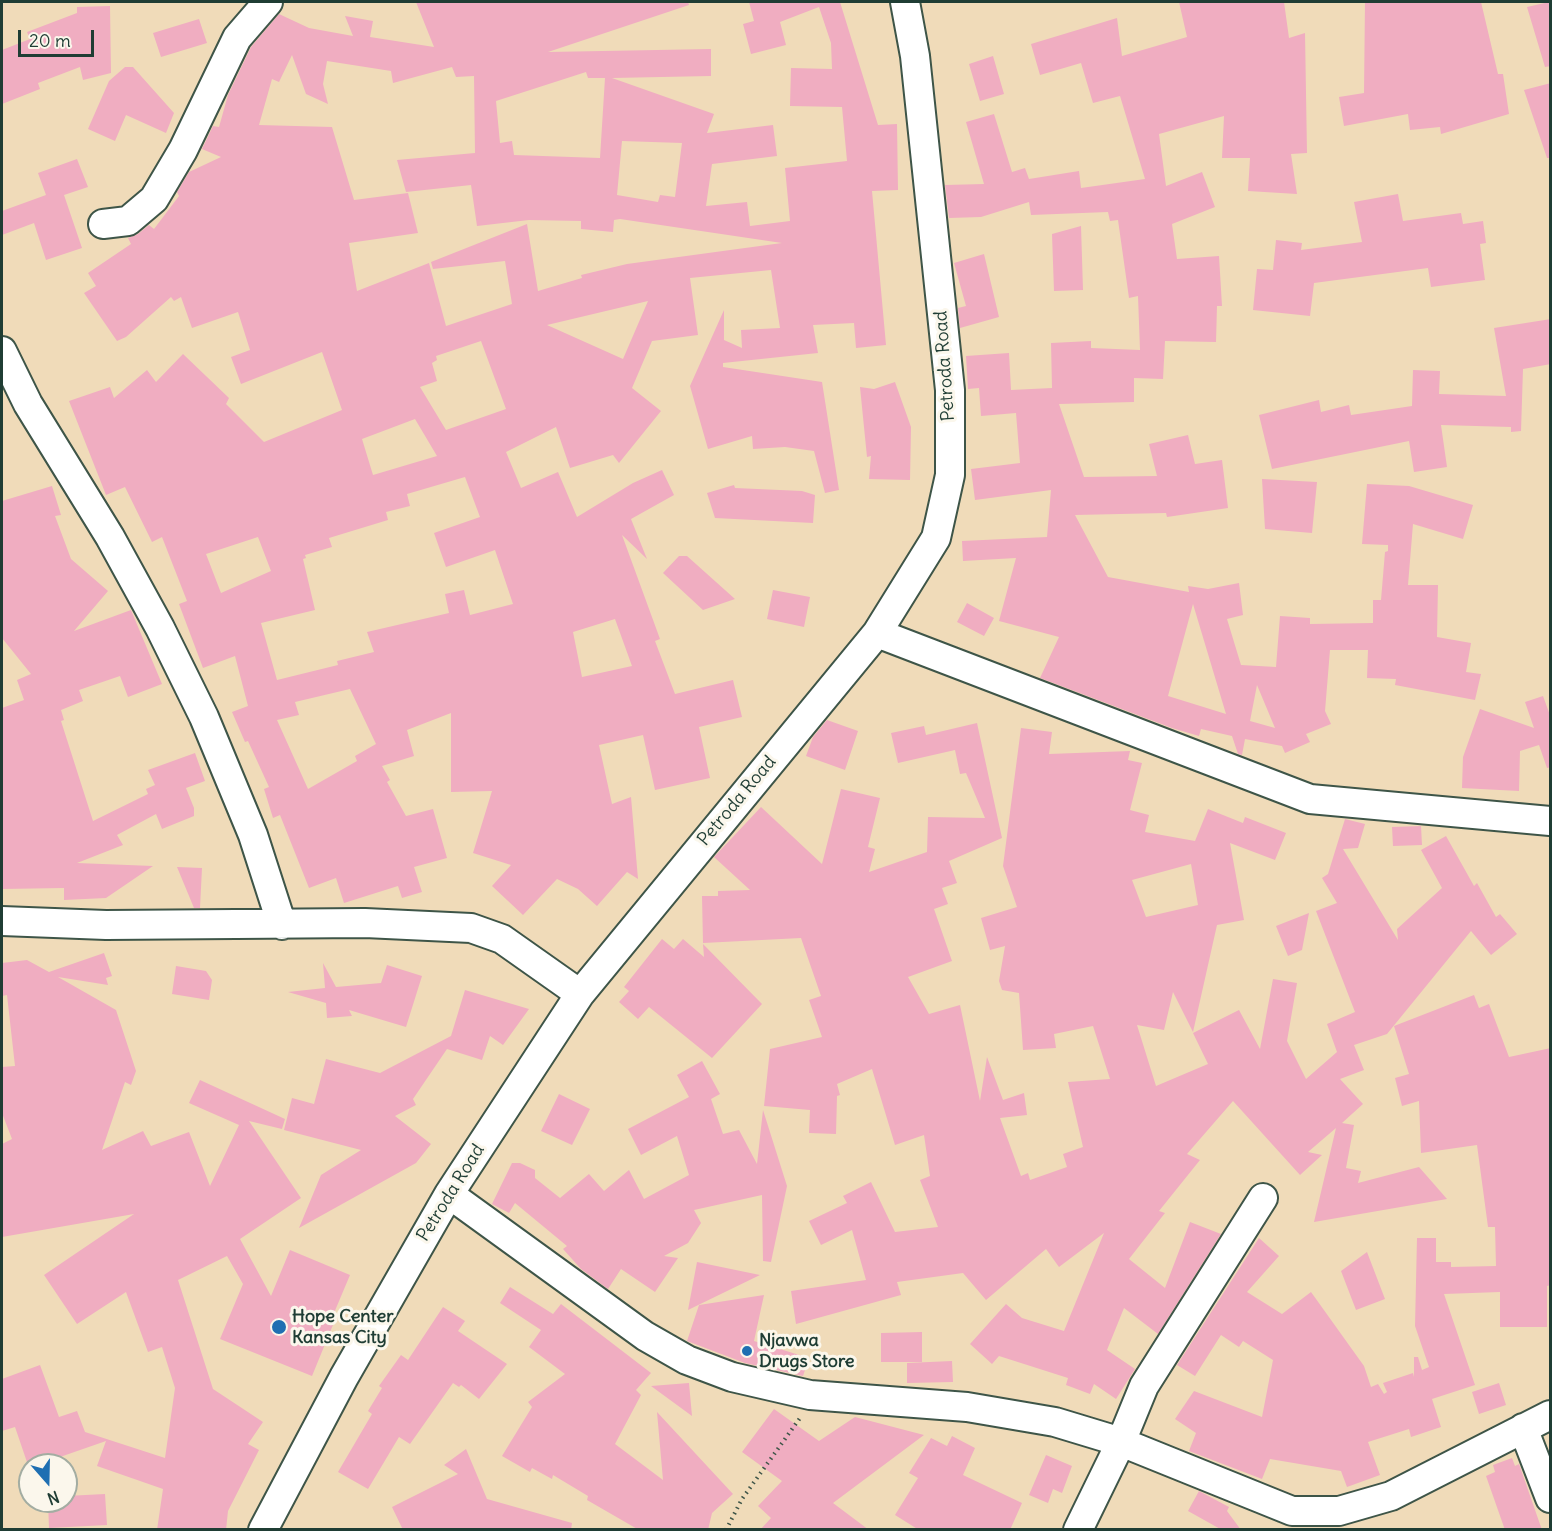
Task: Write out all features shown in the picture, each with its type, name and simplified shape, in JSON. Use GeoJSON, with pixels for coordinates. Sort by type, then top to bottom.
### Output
{"type":"FeatureCollection","features":[{"type":"Feature","properties":{"kind":"street"},"geometry":{"type":"LineString","coordinates":[[103,224],[129,221],[154,199],[183,150],[237,38],[249,21],[268,2]]}},
{"type":"Feature","properties":{"kind":"street","name":"Petroda Road"},"geometry":{"type":"LineString","coordinates":[[263,1530],[344,1377],[448,1194],[580,994],[877,633],[936,538],[950,475],[950,390],[915,56],[905,2]]}},
{"type":"Feature","properties":{"kind":"street"},"geometry":{"type":"LineString","coordinates":[[2,351],[28,404],[110,537],[204,717],[253,835],[282,925]]}},
{"type":"Feature","properties":{"kind":"street"},"geometry":{"type":"LineString","coordinates":[[877,633],[1310,799],[1551,821]]}},
{"type":"Feature","properties":{"kind":"street"},"geometry":{"type":"LineString","coordinates":[[2,921],[106,925],[365,923],[471,928],[502,939],[580,994]]}},
{"type":"Feature","properties":{"kind":"street"},"geometry":{"type":"LineString","coordinates":[[448,1194],[645,1336],[687,1360],[732,1377],[810,1395],[967,1407],[1055,1422],[1121,1442],[1292,1511],[1339,1511],[1391,1496],[1551,1415]]}},
{"type":"Feature","properties":{"kind":"street"},"geometry":{"type":"LineString","coordinates":[[1078,1530],[1121,1442],[1143,1386],[1263,1198]]}},
{"type":"Feature","properties":{"kind":"street"},"geometry":{"type":"LineString","coordinates":[[1523,1428],[1551,1498]]}},
{"type":"Feature","properties":{"kind":"path"},"geometry":{"type":"LineString","coordinates":[[726,1530],[741,1499],[798,1424],[810,1395]]}},
{"type":"Feature","properties":{"kind":"building"},"geometry":{"type":"Polygon","coordinates":[[[416,2],[688,2],[689,5],[548,52],[711,49],[711,76],[612,78],[714,114],[707,133],[773,125],[777,156],[712,164],[706,206],[747,202],[750,226],[790,221],[785,168],[847,161],[842,107],[790,106],[791,68],[832,69],[831,43],[819,7],[780,22],[786,45],[751,54],[743,24],[754,21],[749,2],[840,2],[878,125],[897,124],[898,190],[872,191],[886,345],[856,348],[854,323],[813,325],[818,353],[723,363],[723,367],[822,382],[839,490],[825,493],[814,451],[785,447],[753,449],[752,436],[708,449],[690,386],[724,310],[724,340],[742,348],[741,330],[780,328],[771,270],[690,278],[698,335],[652,341],[632,388],[661,411],[619,463],[613,455],[570,468],[556,427],[506,452],[521,488],[558,472],[577,517],[633,483],[662,470],[674,495],[631,519],[647,559],[622,535],[660,639],[655,641],[675,694],[733,680],[742,717],[699,727],[710,778],[655,790],[643,735],[599,745],[612,804],[631,797],[638,879],[627,872],[597,906],[578,889],[557,879],[523,915],[492,886],[511,865],[473,853],[492,791],[451,792],[451,713],[407,730],[414,756],[382,766],[390,780],[387,782],[406,816],[433,809],[447,858],[414,867],[422,892],[402,898],[398,886],[344,903],[336,878],[309,888],[280,815],[273,818],[264,789],[269,787],[232,712],[248,706],[235,656],[203,668],[179,604],[187,601],[162,537],[152,542],[125,487],[106,495],[69,401],[110,387],[114,398],[147,370],[156,382],[183,354],[229,398],[226,404],[264,442],[342,410],[322,352],[241,384],[231,357],[250,350],[238,312],[192,328],[181,297],[174,301],[171,297],[126,337],[117,341],[84,293],[96,286],[88,273],[131,244],[128,238],[138,234],[149,225],[154,229],[179,196],[177,192],[189,172],[221,157],[202,149],[213,126],[219,127],[228,95],[251,47],[279,14],[309,28],[353,36],[345,16],[373,21],[370,37],[434,47],[416,2]],[[292,55],[279,82],[272,79],[259,125],[332,127],[354,200],[408,193],[418,233],[349,243],[357,291],[429,263],[446,326],[512,304],[505,261],[433,269],[431,262],[527,224],[538,291],[582,278],[581,275],[627,264],[782,243],[620,219],[614,220],[613,232],[581,229],[581,221],[529,220],[477,226],[471,185],[406,192],[397,160],[475,153],[474,76],[456,77],[452,67],[393,83],[391,71],[327,61],[323,84],[328,104],[306,94],[292,55]],[[586,72],[496,101],[500,143],[512,141],[514,155],[600,158],[605,78],[588,78],[586,72]],[[622,141],[617,195],[658,202],[660,195],[675,197],[682,143],[622,141]],[[648,301],[547,325],[623,359],[648,301]],[[481,341],[436,356],[437,360],[432,363],[437,381],[420,387],[446,430],[506,409],[481,341]],[[415,419],[362,439],[373,475],[437,456],[415,419]],[[465,477],[407,494],[410,506],[386,512],[388,520],[329,538],[332,547],[305,555],[306,558],[303,559],[315,610],[261,623],[277,680],[338,665],[337,661],[374,652],[367,632],[449,613],[445,594],[464,590],[470,615],[513,604],[495,550],[446,567],[434,533],[480,517],[465,477]],[[258,537],[206,554],[221,593],[271,571],[258,537]],[[615,619],[573,632],[582,677],[632,666],[615,619]],[[350,689],[295,702],[299,715],[277,720],[308,789],[357,761],[355,756],[376,744],[350,689]]]}},
{"type":"Feature","properties":{"kind":"building"},"geometry":{"type":"Polygon","coordinates":[[[1179,2],[1284,2],[1289,38],[1305,33],[1307,153],[1291,154],[1297,194],[1248,191],[1250,158],[1222,158],[1224,116],[1159,134],[1166,186],[1202,172],[1215,207],[1172,224],[1177,259],[1219,256],[1222,306],[1217,306],[1216,342],[1165,341],[1163,379],[1134,378],[1134,402],[1059,404],[1084,477],[1157,476],[1149,444],[1188,435],[1195,464],[1222,460],[1228,508],[1167,517],[1166,513],[1075,515],[1108,577],[1189,592],[1188,586],[1208,589],[1239,583],[1243,615],[1227,619],[1241,665],[1276,667],[1280,616],[1310,618],[1310,624],[1373,623],[1373,600],[1381,600],[1385,552],[1388,551],[1388,545],[1362,544],[1367,484],[1409,486],[1473,505],[1463,539],[1413,524],[1408,585],[1438,585],[1437,637],[1471,643],[1466,672],[1481,674],[1475,700],[1395,685],[1396,679],[1367,678],[1368,650],[1330,650],[1325,711],[1331,724],[1306,734],[1310,742],[1285,753],[1282,746],[1245,739],[1242,755],[1238,754],[1232,736],[1201,729],[1199,736],[1172,728],[1040,678],[1059,637],[999,621],[1016,558],[963,561],[962,541],[1047,537],[1051,490],[975,500],[971,469],[1020,463],[1016,413],[981,416],[979,388],[968,389],[966,356],[1009,353],[1011,390],[1052,388],[1051,343],[1091,341],[1091,348],[1140,350],[1138,296],[1129,298],[1118,220],[1110,221],[1108,212],[1031,215],[1029,202],[981,217],[949,218],[945,185],[984,184],[966,122],[994,114],[1012,172],[1025,168],[1029,179],[1079,171],[1081,188],[1145,179],[1120,96],[1093,103],[1081,63],[1040,75],[1031,44],[1117,18],[1122,56],[1187,37],[1179,2]],[[1193,604],[1168,696],[1226,714],[1193,604]],[[1257,685],[1250,721],[1275,728],[1257,685]]]}},
{"type":"Feature","properties":{"kind":"building"},"geometry":{"type":"Polygon","coordinates":[[[1365,2],[1481,2],[1498,74],[1503,74],[1509,114],[1441,134],[1440,127],[1410,130],[1408,114],[1344,126],[1339,97],[1364,93],[1365,2]]]}},
{"type":"Feature","properties":{"kind":"building"},"geometry":{"type":"Polygon","coordinates":[[[1549,2],[1551,66],[1545,67],[1527,7],[1549,2]]]}},
{"type":"Feature","properties":{"kind":"building"},"geometry":{"type":"Polygon","coordinates":[[[110,6],[111,73],[83,80],[80,67],[38,83],[40,89],[2,104],[2,50],[30,39],[27,32],[77,13],[77,7],[110,6]]]}},
{"type":"Feature","properties":{"kind":"building"},"geometry":{"type":"Polygon","coordinates":[[[199,19],[207,43],[161,57],[153,33],[199,19]]]}},
{"type":"Feature","properties":{"kind":"building"},"geometry":{"type":"Polygon","coordinates":[[[993,56],[1004,94],[980,101],[969,64],[993,56]]]}},
{"type":"Feature","properties":{"kind":"building"},"geometry":{"type":"Polygon","coordinates":[[[125,67],[133,67],[174,113],[166,133],[126,115],[115,141],[88,129],[109,81],[125,67]]]}},
{"type":"Feature","properties":{"kind":"building"},"geometry":{"type":"Polygon","coordinates":[[[1551,83],[1551,158],[1547,158],[1524,90],[1551,83]]]}},
{"type":"Feature","properties":{"kind":"building"},"geometry":{"type":"Polygon","coordinates":[[[77,159],[88,187],[64,195],[82,248],[46,260],[34,223],[2,235],[2,211],[46,195],[38,173],[77,159]]]}},
{"type":"Feature","properties":{"kind":"building"},"geometry":{"type":"Polygon","coordinates":[[[1398,194],[1403,221],[1461,213],[1463,224],[1483,221],[1486,243],[1480,244],[1485,280],[1431,287],[1428,268],[1314,283],[1310,316],[1253,310],[1257,269],[1273,270],[1276,240],[1302,243],[1301,250],[1362,242],[1354,202],[1398,194]]]}},
{"type":"Feature","properties":{"kind":"building"},"geometry":{"type":"Polygon","coordinates":[[[1081,226],[1083,290],[1054,291],[1052,234],[1081,226]]]}},
{"type":"Feature","properties":{"kind":"building"},"geometry":{"type":"Polygon","coordinates":[[[984,254],[999,317],[960,328],[958,308],[966,306],[954,263],[984,254]]]}},
{"type":"Feature","properties":{"kind":"building"},"geometry":{"type":"Polygon","coordinates":[[[1551,319],[1551,364],[1523,369],[1521,431],[1511,432],[1511,427],[1441,425],[1447,467],[1414,472],[1409,441],[1272,469],[1259,415],[1319,400],[1321,412],[1349,405],[1351,415],[1412,406],[1413,370],[1440,371],[1439,394],[1506,396],[1494,328],[1551,319]]]}},
{"type":"Feature","properties":{"kind":"building"},"geometry":{"type":"Polygon","coordinates":[[[895,382],[911,427],[910,480],[869,479],[871,456],[867,457],[860,387],[874,389],[895,382]]]}},
{"type":"Feature","properties":{"kind":"building"},"geometry":{"type":"Polygon","coordinates":[[[1262,479],[1317,482],[1312,533],[1265,529],[1262,479]]]}},
{"type":"Feature","properties":{"kind":"building"},"geometry":{"type":"Polygon","coordinates":[[[734,485],[735,488],[802,491],[815,495],[813,523],[715,518],[707,493],[734,485]]]}},
{"type":"Feature","properties":{"kind":"building"},"geometry":{"type":"Polygon","coordinates":[[[52,486],[61,515],[55,516],[71,559],[108,591],[74,631],[131,610],[162,684],[128,697],[120,676],[79,690],[83,701],[61,710],[64,720],[61,721],[93,821],[148,794],[146,789],[155,785],[148,770],[195,753],[205,781],[186,788],[194,808],[194,816],[162,829],[156,814],[117,835],[123,845],[77,863],[153,866],[106,898],[64,900],[64,888],[2,889],[2,708],[24,700],[17,680],[31,674],[2,638],[2,501],[52,486]]]}},
{"type":"Feature","properties":{"kind":"building"},"geometry":{"type":"Polygon","coordinates":[[[679,556],[687,556],[735,599],[703,610],[663,573],[679,556]]]}},
{"type":"Feature","properties":{"kind":"building"},"geometry":{"type":"Polygon","coordinates":[[[773,590],[810,597],[804,627],[767,619],[773,590]]]}},
{"type":"Feature","properties":{"kind":"building"},"geometry":{"type":"Polygon","coordinates":[[[967,603],[994,618],[984,636],[957,622],[967,603]]]}},
{"type":"Feature","properties":{"kind":"building"},"geometry":{"type":"Polygon","coordinates":[[[1543,696],[1551,718],[1551,767],[1547,768],[1539,745],[1520,751],[1519,791],[1462,788],[1463,757],[1480,709],[1534,728],[1525,702],[1543,696]]]}},
{"type":"Feature","properties":{"kind":"building"},"geometry":{"type":"Polygon","coordinates":[[[827,720],[858,731],[845,770],[806,756],[813,737],[827,720]]]}},
{"type":"Feature","properties":{"kind":"building"},"geometry":{"type":"Polygon","coordinates":[[[977,723],[1002,838],[949,861],[957,883],[942,888],[948,904],[934,909],[952,961],[908,977],[929,1014],[960,1005],[980,1101],[987,1057],[1003,1100],[1024,1093],[1027,1115],[1000,1118],[1021,1176],[1028,1173],[1030,1180],[1067,1167],[1063,1154],[1083,1147],[1068,1082],[1110,1079],[1093,1026],[1054,1034],[1056,1048],[1023,1050],[1019,993],[1002,990],[999,981],[1005,946],[990,950],[981,918],[1017,907],[1003,866],[1021,728],[1052,732],[1049,754],[1130,751],[1128,760],[1142,763],[1130,810],[1149,815],[1145,832],[1195,841],[1208,809],[1243,823],[1245,817],[1286,833],[1275,860],[1230,843],[1244,920],[1217,925],[1193,1032],[1173,992],[1164,1030],[1137,1025],[1156,1086],[1208,1064],[1193,1033],[1239,1010],[1260,1049],[1273,979],[1297,983],[1287,1041],[1306,1079],[1337,1052],[1327,1024],[1355,1012],[1316,911],[1337,903],[1322,878],[1328,874],[1345,819],[1365,824],[1358,848],[1343,849],[1398,940],[1397,929],[1442,888],[1421,850],[1446,836],[1474,886],[1477,883],[1496,917],[1500,914],[1517,934],[1491,955],[1471,931],[1387,1034],[1354,1045],[1364,1070],[1340,1079],[1363,1104],[1342,1123],[1354,1125],[1346,1168],[1361,1171],[1358,1183],[1419,1167],[1447,1199],[1314,1222],[1336,1128],[1308,1152],[1322,1155],[1300,1175],[1233,1101],[1187,1154],[1200,1160],[1159,1211],[1165,1213],[1129,1259],[1165,1288],[1190,1222],[1221,1234],[1158,1334],[1124,1308],[1107,1350],[1135,1369],[1116,1399],[1094,1384],[1090,1394],[1066,1385],[1068,1378],[999,1356],[992,1364],[970,1344],[1006,1304],[1022,1318],[1064,1331],[1104,1233],[1059,1267],[1046,1249],[986,1300],[963,1273],[897,1282],[901,1295],[796,1324],[791,1291],[866,1280],[852,1230],[821,1245],[809,1221],[847,1203],[843,1196],[871,1182],[895,1232],[938,1227],[920,1180],[930,1176],[924,1135],[895,1145],[872,1069],[837,1084],[840,1095],[837,1096],[836,1134],[809,1133],[810,1110],[764,1106],[770,1049],[822,1037],[809,1000],[821,996],[801,938],[703,943],[702,896],[718,896],[718,891],[750,890],[714,857],[761,807],[822,864],[841,789],[880,798],[868,847],[875,849],[869,872],[927,852],[928,817],[985,818],[966,773],[960,774],[955,750],[898,763],[891,733],[924,726],[926,735],[977,723]],[[1191,864],[1132,880],[1146,917],[1198,905],[1191,864]]]}},
{"type":"Feature","properties":{"kind":"building"},"geometry":{"type":"Polygon","coordinates":[[[1421,826],[1422,845],[1393,846],[1392,827],[1421,826]]]}},
{"type":"Feature","properties":{"kind":"building"},"geometry":{"type":"Polygon","coordinates":[[[177,867],[202,868],[200,908],[194,908],[177,867]]]}},
{"type":"Feature","properties":{"kind":"building"},"geometry":{"type":"Polygon","coordinates":[[[1309,913],[1302,950],[1288,956],[1276,926],[1309,913]]]}},
{"type":"Feature","properties":{"kind":"building"},"geometry":{"type":"Polygon","coordinates":[[[662,939],[674,949],[683,939],[704,957],[703,944],[762,1004],[712,1058],[649,1007],[638,1019],[619,1002],[629,991],[624,987],[662,939]]]}},
{"type":"Feature","properties":{"kind":"building"},"geometry":{"type":"Polygon","coordinates":[[[104,953],[112,976],[106,978],[108,985],[58,977],[116,1010],[136,1071],[131,1085],[125,1082],[102,1150],[143,1131],[151,1146],[189,1132],[210,1186],[239,1125],[189,1103],[200,1080],[285,1119],[282,1129],[249,1121],[301,1198],[240,1239],[271,1296],[290,1250],[350,1275],[334,1313],[337,1315],[312,1376],[220,1339],[243,1284],[227,1256],[178,1280],[213,1389],[263,1422],[248,1444],[259,1450],[228,1511],[226,1530],[157,1530],[163,1489],[97,1466],[106,1441],[72,1453],[24,1453],[15,1427],[2,1431],[2,1379],[40,1365],[59,1417],[77,1411],[85,1432],[165,1458],[175,1388],[162,1347],[148,1352],[126,1292],[77,1324],[44,1275],[134,1214],[2,1237],[2,1144],[12,1139],[2,1113],[2,1067],[15,1066],[7,995],[2,996],[2,963],[27,960],[49,972],[104,953]]]}},
{"type":"Feature","properties":{"kind":"building"},"geometry":{"type":"Polygon","coordinates":[[[323,963],[336,987],[381,983],[387,965],[422,976],[406,1027],[349,1010],[352,1016],[327,1018],[326,1003],[288,992],[325,988],[323,963]]]}},
{"type":"Feature","properties":{"kind":"building"},"geometry":{"type":"Polygon","coordinates":[[[176,966],[206,971],[212,980],[209,1000],[172,994],[176,966]]]}},
{"type":"Feature","properties":{"kind":"building"},"geometry":{"type":"Polygon","coordinates":[[[465,990],[529,1009],[503,1045],[490,1036],[482,1060],[447,1049],[413,1099],[416,1105],[395,1116],[431,1144],[416,1163],[299,1228],[321,1175],[361,1150],[284,1130],[292,1098],[314,1104],[326,1059],[380,1073],[451,1036],[465,990]]]}},
{"type":"Feature","properties":{"kind":"building"},"geometry":{"type":"Polygon","coordinates":[[[1474,995],[1479,1008],[1489,1004],[1509,1057],[1551,1048],[1551,1285],[1547,1286],[1547,1327],[1500,1327],[1500,1292],[1444,1294],[1475,1385],[1432,1399],[1441,1427],[1411,1437],[1409,1429],[1368,1442],[1380,1475],[1347,1487],[1341,1471],[1270,1459],[1262,1479],[1189,1451],[1196,1433],[1175,1419],[1194,1391],[1262,1417],[1273,1360],[1243,1341],[1239,1347],[1221,1335],[1195,1376],[1177,1365],[1259,1238],[1279,1256],[1247,1292],[1282,1314],[1311,1292],[1364,1366],[1371,1387],[1378,1384],[1384,1394],[1387,1392],[1383,1383],[1413,1373],[1414,1377],[1414,1357],[1418,1357],[1422,1370],[1429,1367],[1415,1326],[1417,1238],[1436,1238],[1436,1262],[1451,1262],[1451,1267],[1496,1266],[1495,1227],[1488,1227],[1477,1145],[1421,1153],[1419,1101],[1402,1106],[1395,1078],[1409,1074],[1394,1026],[1474,995]]]}},
{"type":"Feature","properties":{"kind":"building"},"geometry":{"type":"Polygon","coordinates":[[[702,1061],[720,1094],[711,1099],[723,1134],[739,1130],[757,1164],[763,1110],[787,1186],[771,1262],[763,1261],[762,1195],[694,1210],[701,1223],[688,1243],[664,1256],[678,1258],[655,1292],[621,1269],[608,1289],[581,1269],[563,1249],[567,1246],[515,1203],[509,1213],[492,1204],[512,1163],[520,1163],[535,1170],[535,1178],[560,1198],[589,1174],[604,1191],[629,1170],[644,1199],[689,1175],[677,1136],[641,1155],[628,1129],[689,1097],[677,1075],[702,1061]]]}},
{"type":"Feature","properties":{"kind":"building"},"geometry":{"type":"Polygon","coordinates":[[[559,1094],[590,1109],[572,1145],[541,1131],[559,1094]]]}},
{"type":"Feature","properties":{"kind":"building"},"geometry":{"type":"Polygon","coordinates":[[[1367,1252],[1385,1299],[1356,1310],[1341,1271],[1367,1252]]]}},
{"type":"Feature","properties":{"kind":"building"},"geometry":{"type":"Polygon","coordinates":[[[697,1262],[760,1275],[688,1310],[697,1262]]]}},
{"type":"Feature","properties":{"kind":"building"},"geometry":{"type":"Polygon","coordinates":[[[510,1287],[553,1314],[561,1304],[651,1373],[636,1390],[641,1395],[615,1444],[663,1480],[657,1412],[733,1494],[712,1513],[708,1530],[639,1530],[587,1500],[588,1496],[553,1475],[552,1479],[532,1468],[530,1472],[502,1456],[532,1407],[528,1402],[565,1374],[529,1347],[541,1330],[500,1303],[510,1287]]]}},
{"type":"Feature","properties":{"kind":"building"},"geometry":{"type":"Polygon","coordinates":[[[764,1295],[754,1341],[809,1358],[803,1376],[745,1363],[687,1341],[699,1305],[764,1295]]]}},
{"type":"Feature","properties":{"kind":"building"},"geometry":{"type":"Polygon","coordinates":[[[443,1307],[465,1321],[458,1331],[507,1364],[479,1399],[461,1385],[459,1387],[453,1383],[410,1444],[399,1437],[368,1489],[338,1472],[372,1414],[368,1411],[382,1388],[379,1386],[401,1355],[408,1360],[443,1307]]]}},
{"type":"Feature","properties":{"kind":"building"},"geometry":{"type":"Polygon","coordinates":[[[922,1332],[922,1362],[881,1362],[881,1333],[922,1332]]]}},
{"type":"Feature","properties":{"kind":"building"},"geometry":{"type":"Polygon","coordinates":[[[952,1361],[953,1382],[907,1383],[907,1363],[952,1361]]]}},
{"type":"Feature","properties":{"kind":"building"},"geometry":{"type":"Polygon","coordinates":[[[689,1383],[692,1416],[651,1386],[689,1383]]]}},
{"type":"Feature","properties":{"kind":"building"},"geometry":{"type":"Polygon","coordinates":[[[1499,1383],[1506,1405],[1479,1414],[1472,1392],[1499,1383]]]}},
{"type":"Feature","properties":{"kind":"building"},"geometry":{"type":"Polygon","coordinates":[[[774,1409],[819,1441],[855,1417],[924,1435],[833,1503],[869,1530],[760,1530],[771,1518],[758,1506],[782,1481],[742,1452],[774,1409]]]}},
{"type":"Feature","properties":{"kind":"building"},"geometry":{"type":"Polygon","coordinates":[[[952,1436],[975,1448],[963,1475],[1022,1503],[1010,1530],[919,1530],[895,1515],[918,1478],[909,1473],[931,1438],[947,1446],[952,1436]]]}},
{"type":"Feature","properties":{"kind":"building"},"geometry":{"type":"Polygon","coordinates":[[[466,1449],[487,1499],[572,1523],[571,1530],[403,1530],[392,1507],[458,1474],[444,1465],[466,1449]]]}},
{"type":"Feature","properties":{"kind":"building"},"geometry":{"type":"Polygon","coordinates":[[[1046,1455],[1072,1466],[1062,1493],[1053,1489],[1048,1503],[1029,1495],[1046,1455]]]}},
{"type":"Feature","properties":{"kind":"building"},"geometry":{"type":"Polygon","coordinates":[[[1512,1458],[1515,1466],[1519,1464],[1542,1530],[1505,1530],[1486,1476],[1495,1472],[1493,1465],[1512,1458]]]}},
{"type":"Feature","properties":{"kind":"building"},"geometry":{"type":"Polygon","coordinates":[[[1199,1491],[1229,1507],[1227,1511],[1241,1530],[1222,1530],[1188,1511],[1199,1491]]]}},
{"type":"Feature","properties":{"kind":"building"},"geometry":{"type":"Polygon","coordinates":[[[105,1494],[107,1525],[49,1528],[48,1513],[78,1513],[78,1495],[105,1494]]]}},
{"type":"Feature","properties":{"kind":"place","name":"Hope Center Kansas City"},"geometry":{"type":"Point","coordinates":[279,1327]}},
{"type":"Feature","properties":{"kind":"place","name":"Njavwa Drugs Store"},"geometry":{"type":"Point","coordinates":[747,1351]}}]}
